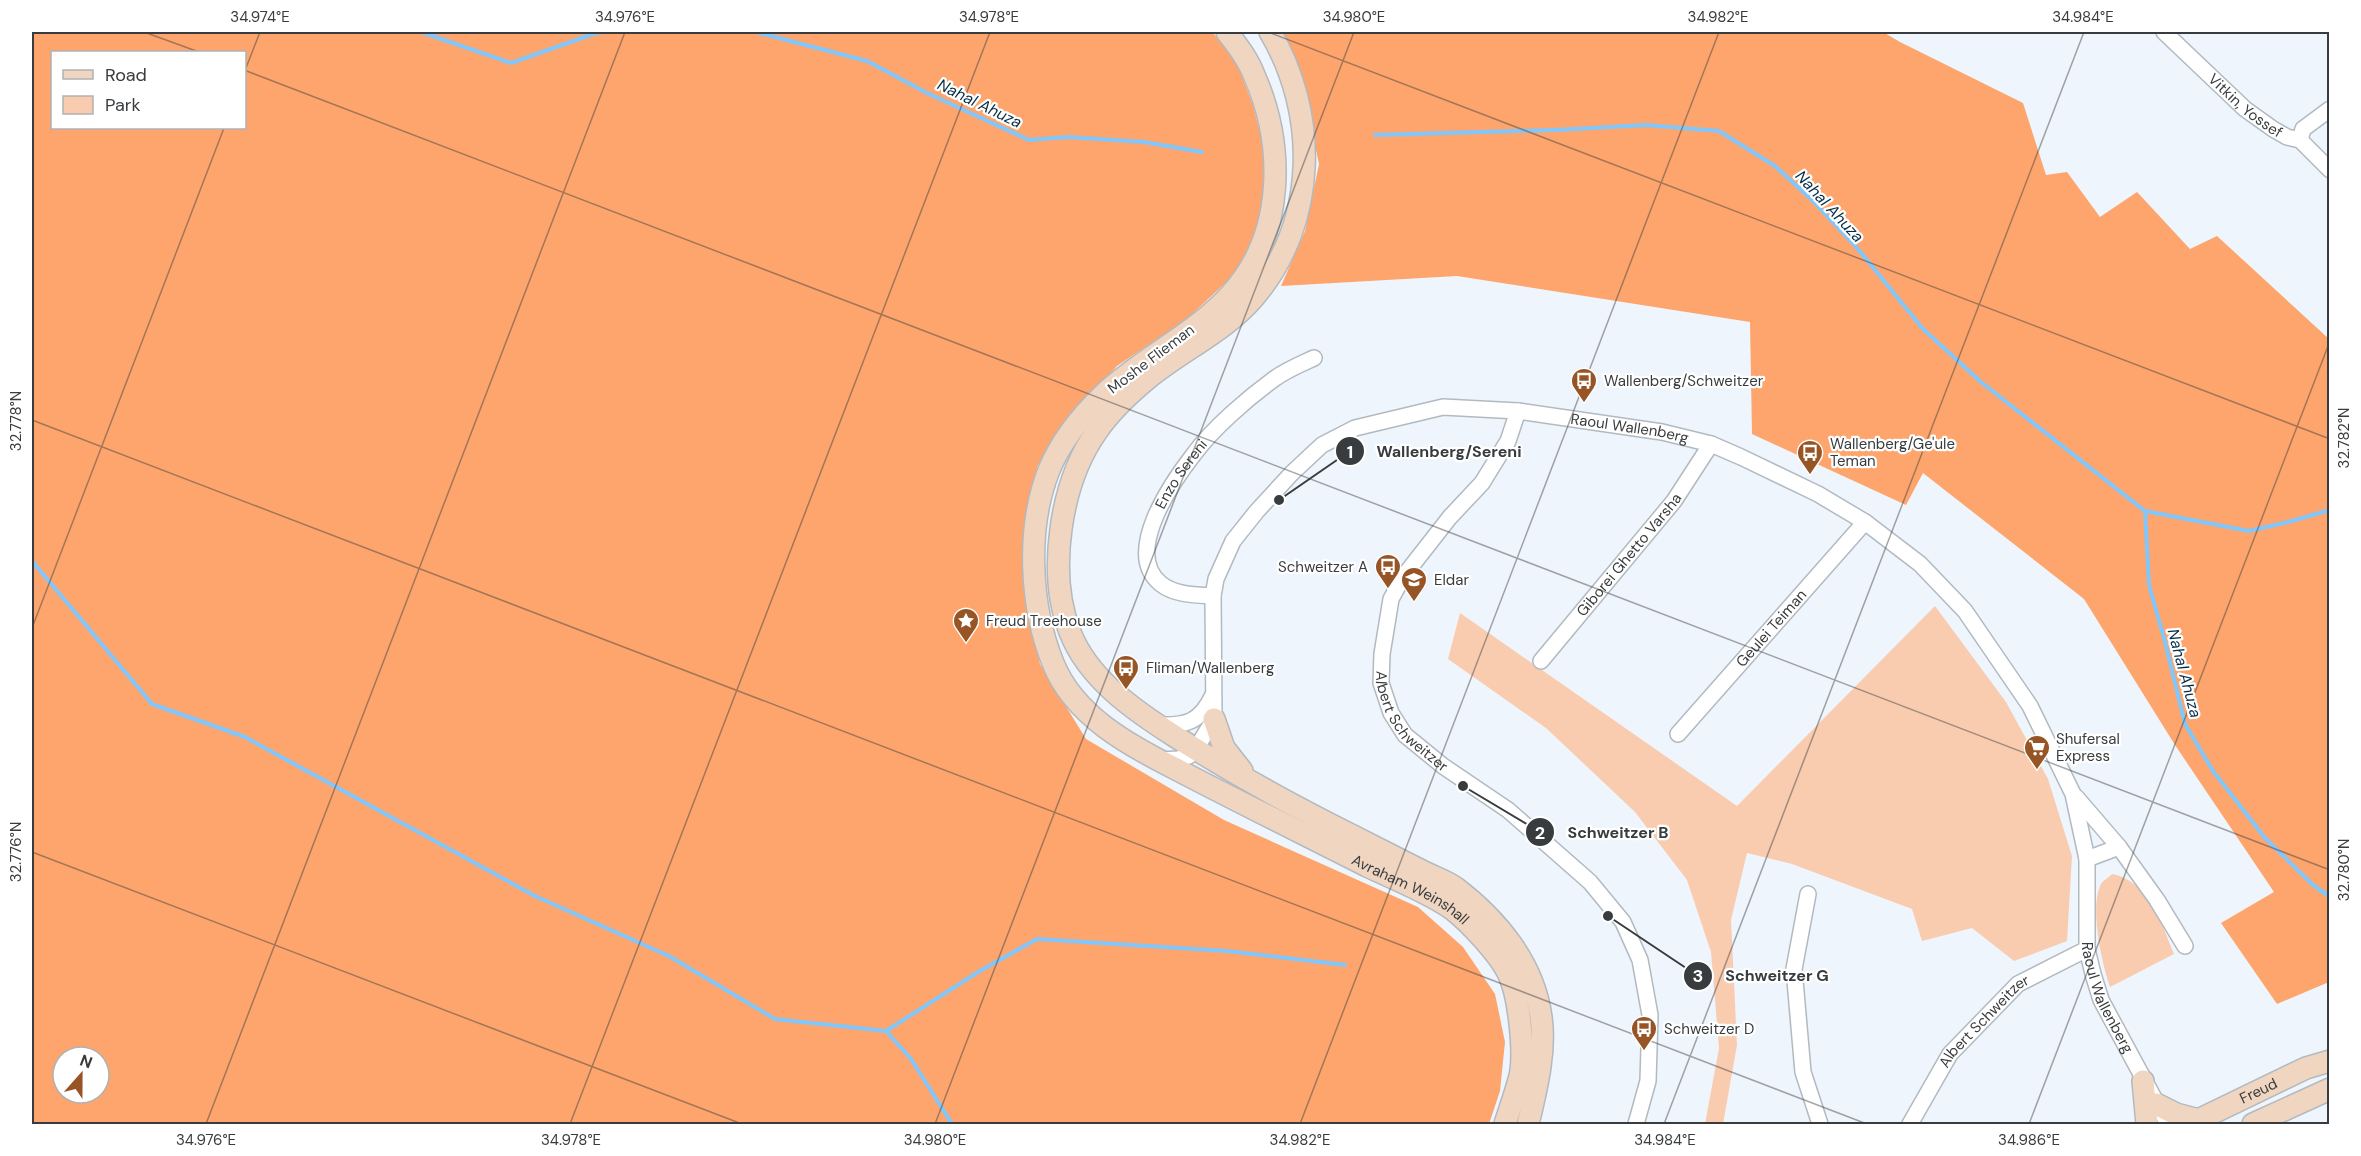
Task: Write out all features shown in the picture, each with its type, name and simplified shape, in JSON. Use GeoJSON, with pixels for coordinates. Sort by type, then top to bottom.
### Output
{"type":"FeatureCollection","features":[{"type":"Feature","properties":{"kind":"main road","name":"Moshe Flieman"},"geometry":{"type":"LineString","coordinates":[[1157,759],[1120,738],[1097,721],[1076,698],[1054,668],[1039,624],[1034,576],[1038,512],[1050,470],[1069,434],[1104,394],[1126,375],[1200,322],[1231,294],[1252,262],[1268,227],[1273,208],[1276,171],[1269,115],[1253,71],[1227,32]]}},
{"type":"Feature","properties":{"kind":"main road","name":"Moshe Flieman"},"geometry":{"type":"LineString","coordinates":[[1196,749],[1157,725],[1118,695],[1095,672],[1078,650],[1069,631],[1060,586],[1061,528],[1071,483],[1096,432],[1111,413],[1148,378],[1220,328],[1254,297],[1288,242],[1302,200],[1305,157],[1297,97],[1280,48],[1270,32]]}},
{"type":"Feature","properties":{"kind":"main road"},"geometry":{"type":"LineString","coordinates":[[1214,719],[1224,748],[1250,780]]}},
{"type":"Feature","properties":{"kind":"main road","name":"Avraham Weinshall"},"geometry":{"type":"LineString","coordinates":[[1196,749],[1343,831],[1454,886],[1489,917],[1516,949],[1533,984],[1542,1018],[1541,1054],[1528,1125]]}},
{"type":"Feature","properties":{"kind":"main road","name":"Avraham Weinshall"},"geometry":{"type":"LineString","coordinates":[[1157,759],[1450,908],[1478,932],[1509,975],[1520,1022],[1521,1072],[1505,1125]]}},
{"type":"Feature","properties":{"kind":"main road","name":"Freud"},"geometry":{"type":"LineString","coordinates":[[2195,1122],[2306,1068],[2330,1061]]}},
{"type":"Feature","properties":{"kind":"main road"},"geometry":{"type":"LineString","coordinates":[[2143,1080],[2147,1125]]}},
{"type":"Feature","properties":{"kind":"main road","name":"Freud"},"geometry":{"type":"LineString","coordinates":[[2253,1125],[2330,1089]]}},
{"type":"Feature","properties":{"kind":"main road"},"geometry":{"type":"LineString","coordinates":[[2156,1104],[2195,1122]]}},
{"type":"Feature","properties":{"kind":"street","name":"Vitkin, Yossef"},"geometry":{"type":"LineString","coordinates":[[2164,32],[2245,109],[2287,137],[2300,140],[2330,170]]}},
{"type":"Feature","properties":{"kind":"street"},"geometry":{"type":"LineString","coordinates":[[2300,140],[2303,129],[2330,109]]}},
{"type":"Feature","properties":{"kind":"street","name":"Enzo Sereni"},"geometry":{"type":"LineString","coordinates":[[1213,596],[1179,592],[1159,583],[1153,574],[1146,553],[1147,541],[1156,514],[1168,490],[1195,452],[1242,404],[1275,377],[1314,358]]}},
{"type":"Feature","properties":{"kind":"street","name":"Raoul Wallenberg"},"geometry":{"type":"LineString","coordinates":[[1214,719],[1213,596],[1215,579],[1233,541],[1264,503],[1322,445],[1355,428],[1443,408],[1518,411],[1662,432],[1710,444],[1741,456],[1818,494],[1865,522],[1920,564],[1965,611],[2030,706],[2073,794],[2087,859],[2087,949],[2101,1000],[2168,1125]]}},
{"type":"Feature","properties":{"kind":"street","name":"Albert Schweitzer"},"geometry":{"type":"LineString","coordinates":[[1518,411],[1508,441],[1482,483],[1450,517],[1403,577],[1391,599],[1382,654],[1381,683],[1391,713],[1405,735],[1443,766],[1508,810],[1590,882],[1623,922],[1640,960],[1650,1015],[1648,1081],[1636,1125]]}},
{"type":"Feature","properties":{"kind":"street","name":"Giborei Ghetto Varsha"},"geometry":{"type":"LineString","coordinates":[[1541,661],[1674,501],[1710,444]]}},
{"type":"Feature","properties":{"kind":"street","name":"Geulei Teiman"},"geometry":{"type":"LineString","coordinates":[[1678,734],[1865,522]]}},
{"type":"Feature","properties":{"kind":"street"},"geometry":{"type":"LineString","coordinates":[[1157,725],[1178,726],[1201,716],[1213,695]]}},
{"type":"Feature","properties":{"kind":"street"},"geometry":{"type":"LineString","coordinates":[[1157,759],[1178,759],[1189,756],[1196,749],[1214,719]]}},
{"type":"Feature","properties":{"kind":"street","name":"Raoul Wallenberg"},"geometry":{"type":"LineString","coordinates":[[2073,794],[2119,847],[2157,900],[2185,946]]}},
{"type":"Feature","properties":{"kind":"street"},"geometry":{"type":"LineString","coordinates":[[2087,859],[2119,847]]}},
{"type":"Feature","properties":{"kind":"street"},"geometry":{"type":"LineString","coordinates":[[1808,894],[1794,969],[1803,1072],[1820,1125]]}},
{"type":"Feature","properties":{"kind":"street","name":"Albert Schweitzer"},"geometry":{"type":"LineString","coordinates":[[1910,1125],[1950,1054],[2018,984],[2087,949]]}},
{"type":"Feature","properties":{"kind":"green space"},"geometry":{"type":"Polygon","coordinates":[[[1935,606],[2006,702],[2048,779],[2072,856],[2067,941],[2014,961],[1972,928],[1922,941],[1912,909],[1792,864],[1747,853],[1731,920],[1737,1045],[1723,1124],[1705,1124],[1719,1048],[1711,952],[1687,880],[1635,812],[1546,728],[1448,659],[1460,613],[1737,806],[1935,606]]]}},
{"type":"Feature","properties":{"kind":"green space"},"geometry":{"type":"Polygon","coordinates":[[[2112,874],[2125,878],[2144,894],[2159,918],[2174,954],[2110,987],[2100,950],[2096,907],[2101,884],[2112,874]]]}},
{"type":"Feature","properties":{"kind":"shaded area"},"geometry":{"type":"Polygon","coordinates":[[[32,32],[1212,32],[1234,56],[1253,105],[1267,160],[1259,225],[1235,274],[1188,318],[1117,366],[1067,420],[1038,465],[1028,500],[1026,596],[1040,664],[1086,739],[1224,820],[1418,907],[1463,947],[1495,994],[1505,1042],[1500,1091],[1489,1124],[32,1124],[32,32]]]}},
{"type":"Feature","properties":{"kind":"shaded area"},"geometry":{"type":"Polygon","coordinates":[[[1279,32],[1883,32],[2023,103],[2046,175],[2067,172],[2100,217],[2137,192],[2190,249],[2217,236],[2329,339],[2329,982],[2277,1004],[2221,923],[2274,892],[2175,745],[2084,599],[1923,473],[1906,505],[1752,434],[1750,322],[1457,276],[1281,286],[1305,231],[1319,164],[1299,72],[1279,32]]]}},
{"type":"Feature","properties":{"kind":"waterway","name":"Nahal Ahuza"},"geometry":{"type":"LineString","coordinates":[[421,32],[511,63],[596,33],[607,32]]}},
{"type":"Feature","properties":{"kind":"waterway","name":"Nahal Ahuza"},"geometry":{"type":"LineString","coordinates":[[756,32],[867,61],[927,93],[1029,140],[1068,137],[1144,142],[1202,152]]}},
{"type":"Feature","properties":{"kind":"waterway","name":"Nahal Ahuza"},"geometry":{"type":"LineString","coordinates":[[1375,135],[1646,125],[1719,131],[1775,166],[1812,200],[1858,249],[1923,329],[1981,382],[2145,511],[2249,531],[2330,510]]}},
{"type":"Feature","properties":{"kind":"waterway","name":"Nahal Ahuza"},"geometry":{"type":"LineString","coordinates":[[2145,511],[2149,585],[2185,724],[2213,771],[2265,838],[2313,885],[2330,897]]}},
{"type":"Feature","properties":{"kind":"waterway"},"geometry":{"type":"LineString","coordinates":[[32,561],[152,704],[245,737],[535,896],[669,956],[775,1019],[886,1031],[911,1059],[952,1124]]}},
{"type":"Feature","properties":{"kind":"waterway"},"geometry":{"type":"LineString","coordinates":[[886,1031],[978,972],[1037,939],[1227,951],[1345,965]]}},
{"type":"Feature","properties":{"kind":"place","name":"Wallenberg/Schweitzer"},"geometry":{"type":"Point","coordinates":[1584,404]}},
{"type":"Feature","properties":{"kind":"place","name":"Wallenberg/Ge'ule Teman"},"geometry":{"type":"Point","coordinates":[1810,476]}},
{"type":"Feature","properties":{"kind":"place","name":"Wallenberg/Sereni"},"geometry":{"type":"Point","coordinates":[1279,500]}},
{"type":"Feature","properties":{"kind":"place","name":"Schweitzer A"},"geometry":{"type":"Point","coordinates":[1388,590]}},
{"type":"Feature","properties":{"kind":"place","name":"Eldar"},"geometry":{"type":"Point","coordinates":[1414,603]}},
{"type":"Feature","properties":{"kind":"place","name":"Freud Treehouse"},"geometry":{"type":"Point","coordinates":[966,644]}},
{"type":"Feature","properties":{"kind":"place","name":"Fliman/Wallenberg"},"geometry":{"type":"Point","coordinates":[1126,691]}},
{"type":"Feature","properties":{"kind":"place","name":"Shufersal Express"},"geometry":{"type":"Point","coordinates":[2037,771]}},
{"type":"Feature","properties":{"kind":"place","name":"Schweitzer B"},"geometry":{"type":"Point","coordinates":[1463,786]}},
{"type":"Feature","properties":{"kind":"place","name":"Schweitzer G"},"geometry":{"type":"Point","coordinates":[1608,916]}},
{"type":"Feature","properties":{"kind":"place","name":"Schweitzer D"},"geometry":{"type":"Point","coordinates":[1644,1052]}}]}
